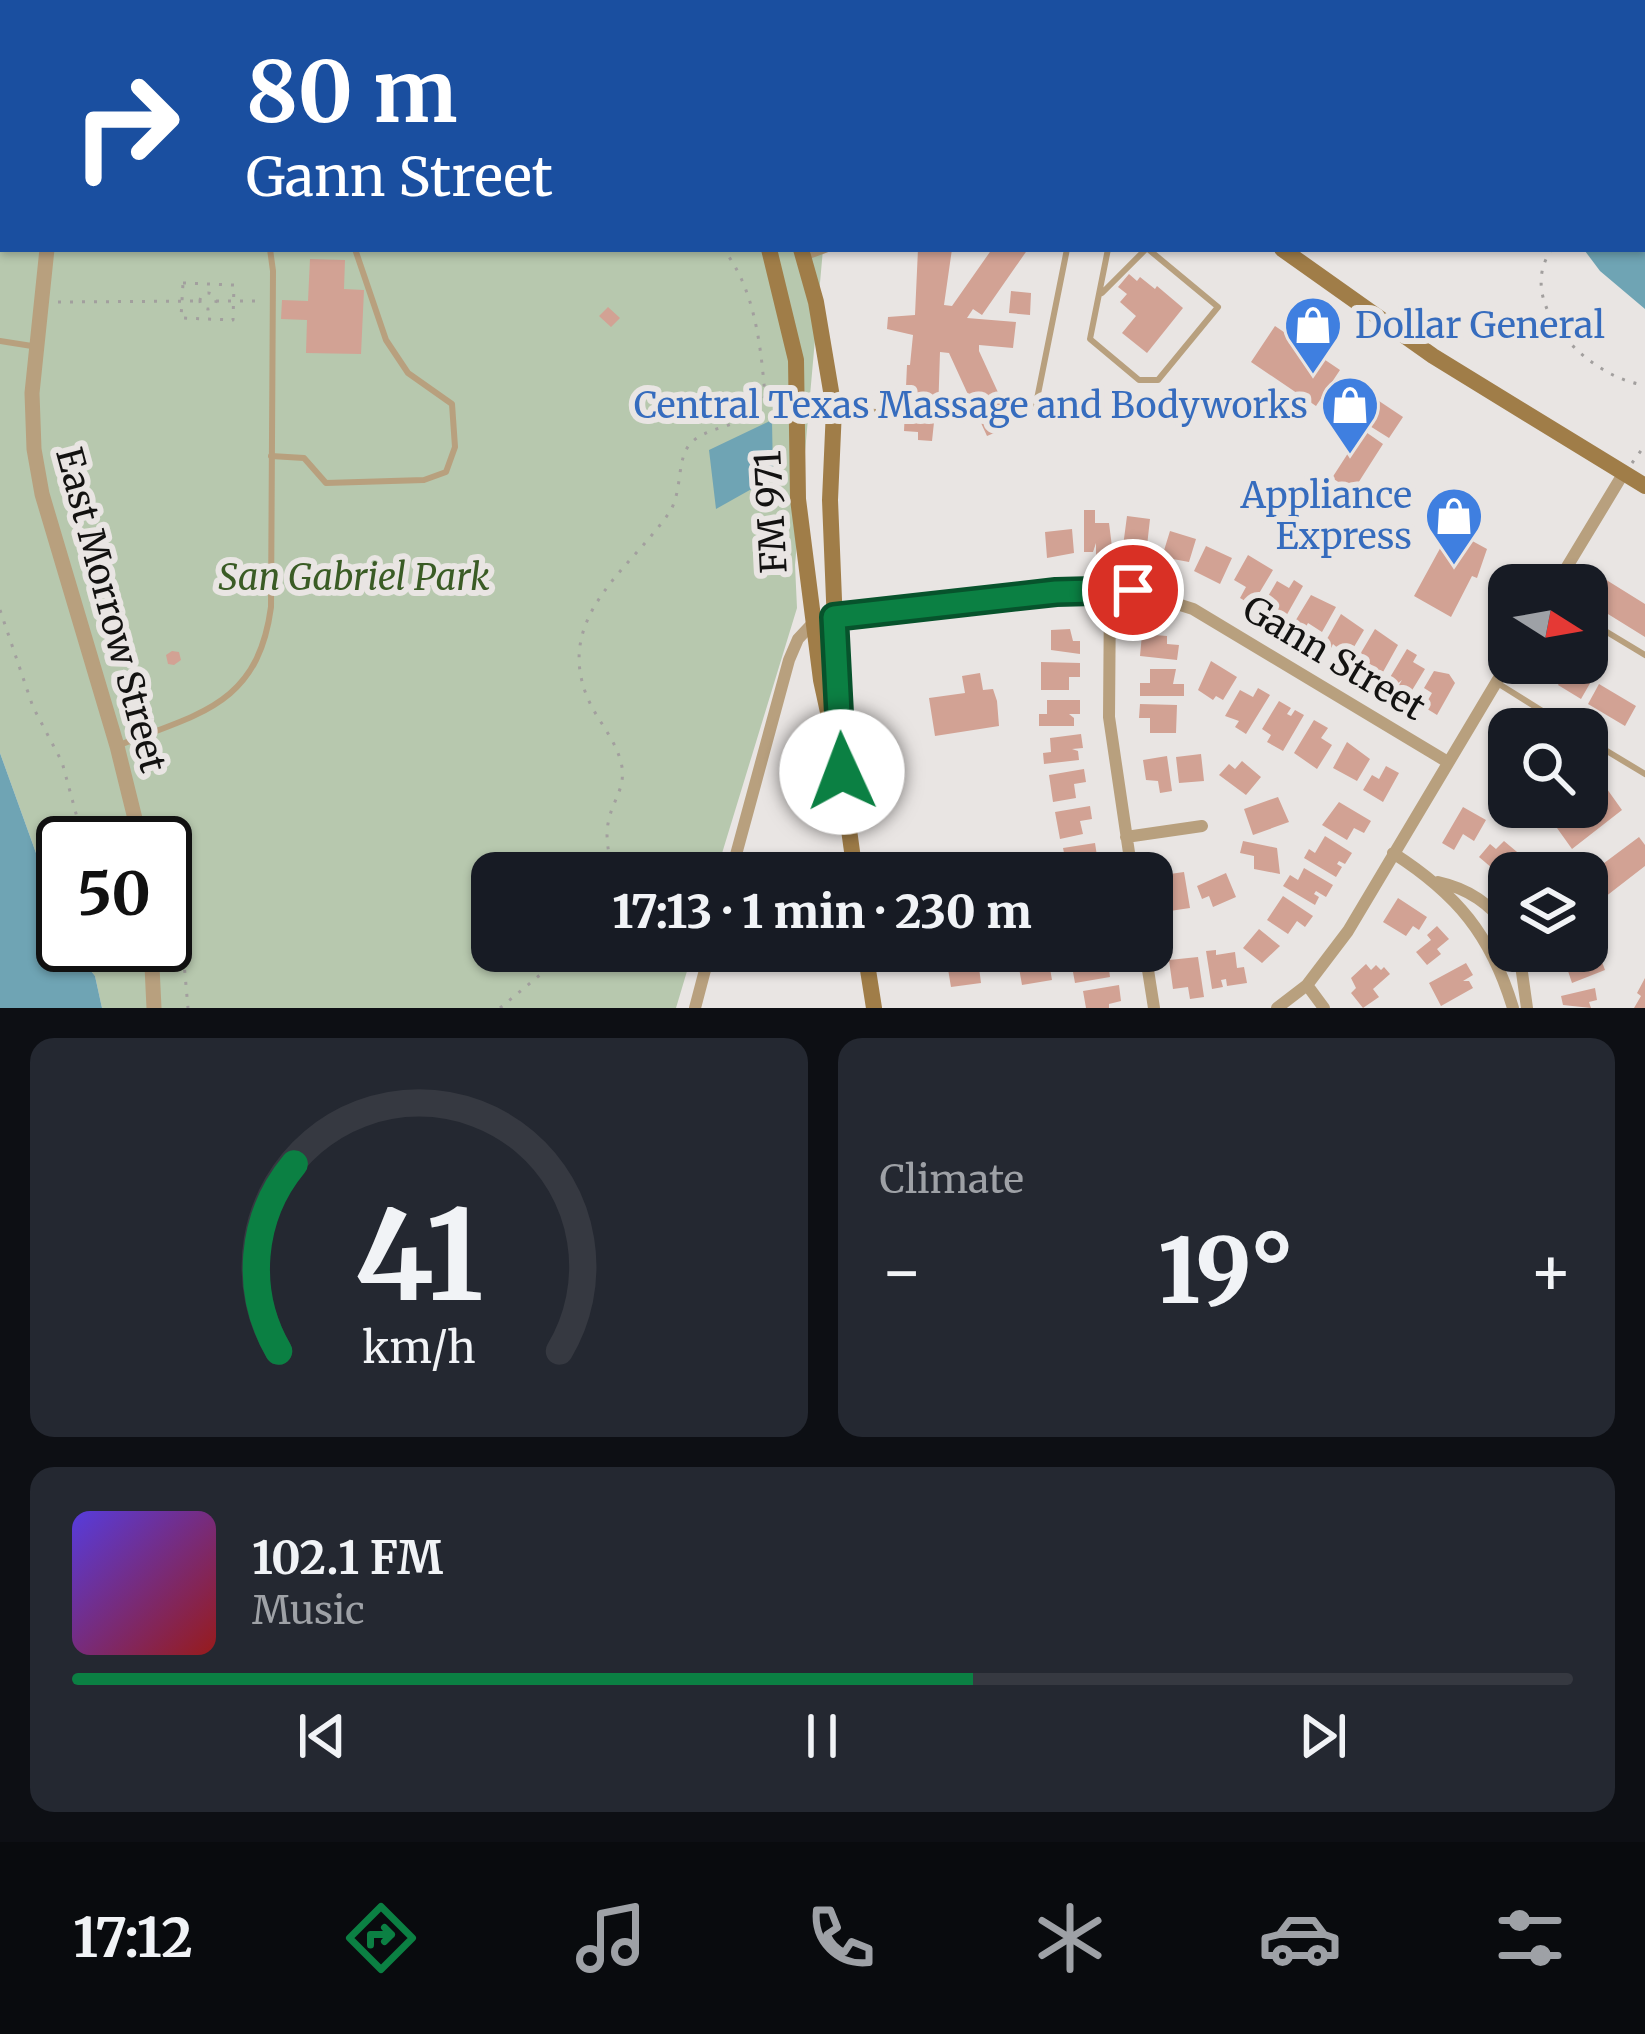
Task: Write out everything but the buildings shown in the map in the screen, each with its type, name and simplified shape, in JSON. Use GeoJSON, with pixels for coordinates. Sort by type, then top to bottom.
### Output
{"type":"FeatureCollection","features":[{"type":"Feature","properties":{"kind":"main road"},"geometry":{"type":"LineString","coordinates":[[1286,252],[1433,356],[1645,486]]}},
{"type":"Feature","properties":{"kind":"main road"},"geometry":{"type":"LineString","coordinates":[[771,257],[802,254]]}},
{"type":"Feature","properties":{"kind":"main road","name":"FM 971"},"geometry":{"type":"LineString","coordinates":[[802,254],[816,302],[834,409],[830,500],[842,772]]}},
{"type":"Feature","properties":{"kind":"main road","name":"FM 971"},"geometry":{"type":"LineString","coordinates":[[771,257],[796,360],[798,499],[813,623],[852,852]]}},
{"type":"Feature","properties":{"kind":"main road"},"geometry":{"type":"LineString","coordinates":[[869,972],[874,1008]]}},
{"type":"Feature","properties":{"kind":"street","name":"East Morrow Street"},"geometry":{"type":"LineString","coordinates":[[47,252],[32,393],[34,448],[42,494],[134,816]]}},
{"type":"Feature","properties":{"kind":"street"},"geometry":{"type":"LineString","coordinates":[[1569,564],[1623,474]]}},
{"type":"Feature","properties":{"kind":"street"},"geometry":{"type":"LineString","coordinates":[[1110,590],[1109,717],[1128,852]]}},
{"type":"Feature","properties":{"kind":"street","name":"Gann Street"},"geometry":{"type":"LineString","coordinates":[[813,623],[834,617],[1110,590],[1156,594],[1193,609],[1446,761]]}},
{"type":"Feature","properties":{"kind":"street"},"geometry":{"type":"LineString","coordinates":[[737,852],[789,660],[798,639],[813,623]]}},
{"type":"Feature","properties":{"kind":"street"},"geometry":{"type":"LineString","coordinates":[[1277,1008],[1307,985],[1348,931],[1495,684]]}},
{"type":"Feature","properties":{"kind":"street"},"geometry":{"type":"LineString","coordinates":[[1126,837],[1202,826]]}},
{"type":"Feature","properties":{"kind":"street"},"geometry":{"type":"LineString","coordinates":[[1394,854],[1438,882],[1481,936],[1513,1008]]}},
{"type":"Feature","properties":{"kind":"street"},"geometry":{"type":"LineString","coordinates":[[1438,882],[1462,887],[1488,908]]}},
{"type":"Feature","properties":{"kind":"street"},"geometry":{"type":"LineString","coordinates":[[153,972],[154,1008]]}},
{"type":"Feature","properties":{"kind":"street"},"geometry":{"type":"LineString","coordinates":[[695,1008],[704,972]]}},
{"type":"Feature","properties":{"kind":"street"},"geometry":{"type":"LineString","coordinates":[[1148,972],[1154,1008]]}},
{"type":"Feature","properties":{"kind":"street"},"geometry":{"type":"LineString","coordinates":[[1522,972],[1527,1008]]}},
{"type":"Feature","properties":{"kind":"street"},"geometry":{"type":"LineString","coordinates":[[1307,985],[1324,1008]]}},
{"type":"Feature","properties":{"kind":"lane"},"geometry":{"type":"LineString","coordinates":[[117,746],[211,709],[239,689],[261,653],[271,607],[270,252]]}},
{"type":"Feature","properties":{"kind":"lane"},"geometry":{"type":"LineString","coordinates":[[271,456],[304,458],[326,483],[424,481],[446,472],[455,447],[452,404],[409,373],[386,340],[356,252]]}},
{"type":"Feature","properties":{"kind":"lane"},"geometry":{"type":"LineString","coordinates":[[1035,409],[1065,252]]}},
{"type":"Feature","properties":{"kind":"lane"},"geometry":{"type":"LineString","coordinates":[[1107,252],[1090,339],[1139,380],[1158,380],[1218,308],[1151,252]]}},
{"type":"Feature","properties":{"kind":"lane"},"geometry":{"type":"LineString","coordinates":[[1098,297],[1144,252]]}},
{"type":"Feature","properties":{"kind":"lane"},"geometry":{"type":"LineString","coordinates":[[0,341],[38,347]]}},
{"type":"Feature","properties":{"kind":"lane"},"geometry":{"type":"LineString","coordinates":[[834,409],[876,412]]}},
{"type":"Feature","properties":{"kind":"lane"},"geometry":{"type":"LineString","coordinates":[[1608,633],[1645,655]]}},
{"type":"Feature","properties":{"kind":"lane"},"geometry":{"type":"LineString","coordinates":[[1499,684],[1537,708]]}},
{"type":"Feature","properties":{"kind":"lane"},"geometry":{"type":"LineString","coordinates":[[1608,752],[1645,774]]}},
{"type":"Feature","properties":{"kind":"path"},"geometry":{"type":"LineString","coordinates":[[607,852],[605,842],[610,815],[621,794],[622,770],[616,748],[586,695],[579,658],[585,626],[601,593],[676,499],[682,459],[691,442],[755,412],[765,396],[748,296],[725,252]]}},
{"type":"Feature","properties":{"kind":"path"},"geometry":{"type":"LineString","coordinates":[[1550,252],[1540,280],[1545,307],[1556,325],[1587,358],[1645,385]]}},
{"type":"Feature","properties":{"kind":"path"},"geometry":{"type":"LineString","coordinates":[[183,283],[234,285],[234,301],[233,320],[182,318],[183,283]]}},
{"type":"Feature","properties":{"kind":"path"},"geometry":{"type":"LineString","coordinates":[[200,301],[207,293],[216,301],[272,301]]}},
{"type":"Feature","properties":{"kind":"path"},"geometry":{"type":"LineString","coordinates":[[42,301],[200,301],[208,309],[216,301]]}},
{"type":"Feature","properties":{"kind":"path"},"geometry":{"type":"LineString","coordinates":[[1623,474],[1645,445]]}},
{"type":"Feature","properties":{"kind":"path"},"geometry":{"type":"LineString","coordinates":[[0,610],[33,707],[62,762],[77,816]]}},
{"type":"Feature","properties":{"kind":"path"},"geometry":{"type":"LineString","coordinates":[[185,972],[188,1008]]}},
{"type":"Feature","properties":{"kind":"path"},"geometry":{"type":"LineString","coordinates":[[500,1008],[543,972]]}},
{"type":"Feature","properties":{"kind":"green space","name":"San Gabriel Park"},"geometry":{"type":"Polygon","coordinates":[[[0,252],[823,252],[795,565],[797,608],[722,852],[471,852],[471,972],[687,972],[676,1008],[102,1008],[92,972],[192,972],[192,816],[36,816],[36,853],[0,753],[0,252]]]}},
{"type":"Feature","properties":{"kind":"water"},"geometry":{"type":"Polygon","coordinates":[[[1586,252],[1645,252],[1645,309],[1600,271],[1586,252]]]}},
{"type":"Feature","properties":{"kind":"water"},"geometry":{"type":"Polygon","coordinates":[[[772,420],[773,477],[716,509],[709,450],[772,420]]]}},
{"type":"Feature","properties":{"kind":"water"},"geometry":{"type":"Polygon","coordinates":[[[0,753],[36,853],[36,972],[92,972],[102,1008],[0,1008],[0,753]]]}},
{"type":"Feature","properties":{"kind":"place","name":"Dollar General"},"geometry":{"type":"Point","coordinates":[1313,376]}},
{"type":"Feature","properties":{"kind":"place","name":"Central Texas Massage and Bodyworks"},"geometry":{"type":"Point","coordinates":[1350,456]}},
{"type":"Feature","properties":{"kind":"place","name":"Appliance Express"},"geometry":{"type":"Point","coordinates":[1454,567]}},
{"type":"Feature","properties":{"kind":"route"},"geometry":{"type":"LineString","coordinates":[[842,772],[834,617],[1056,592],[1133,590]]}}]}
